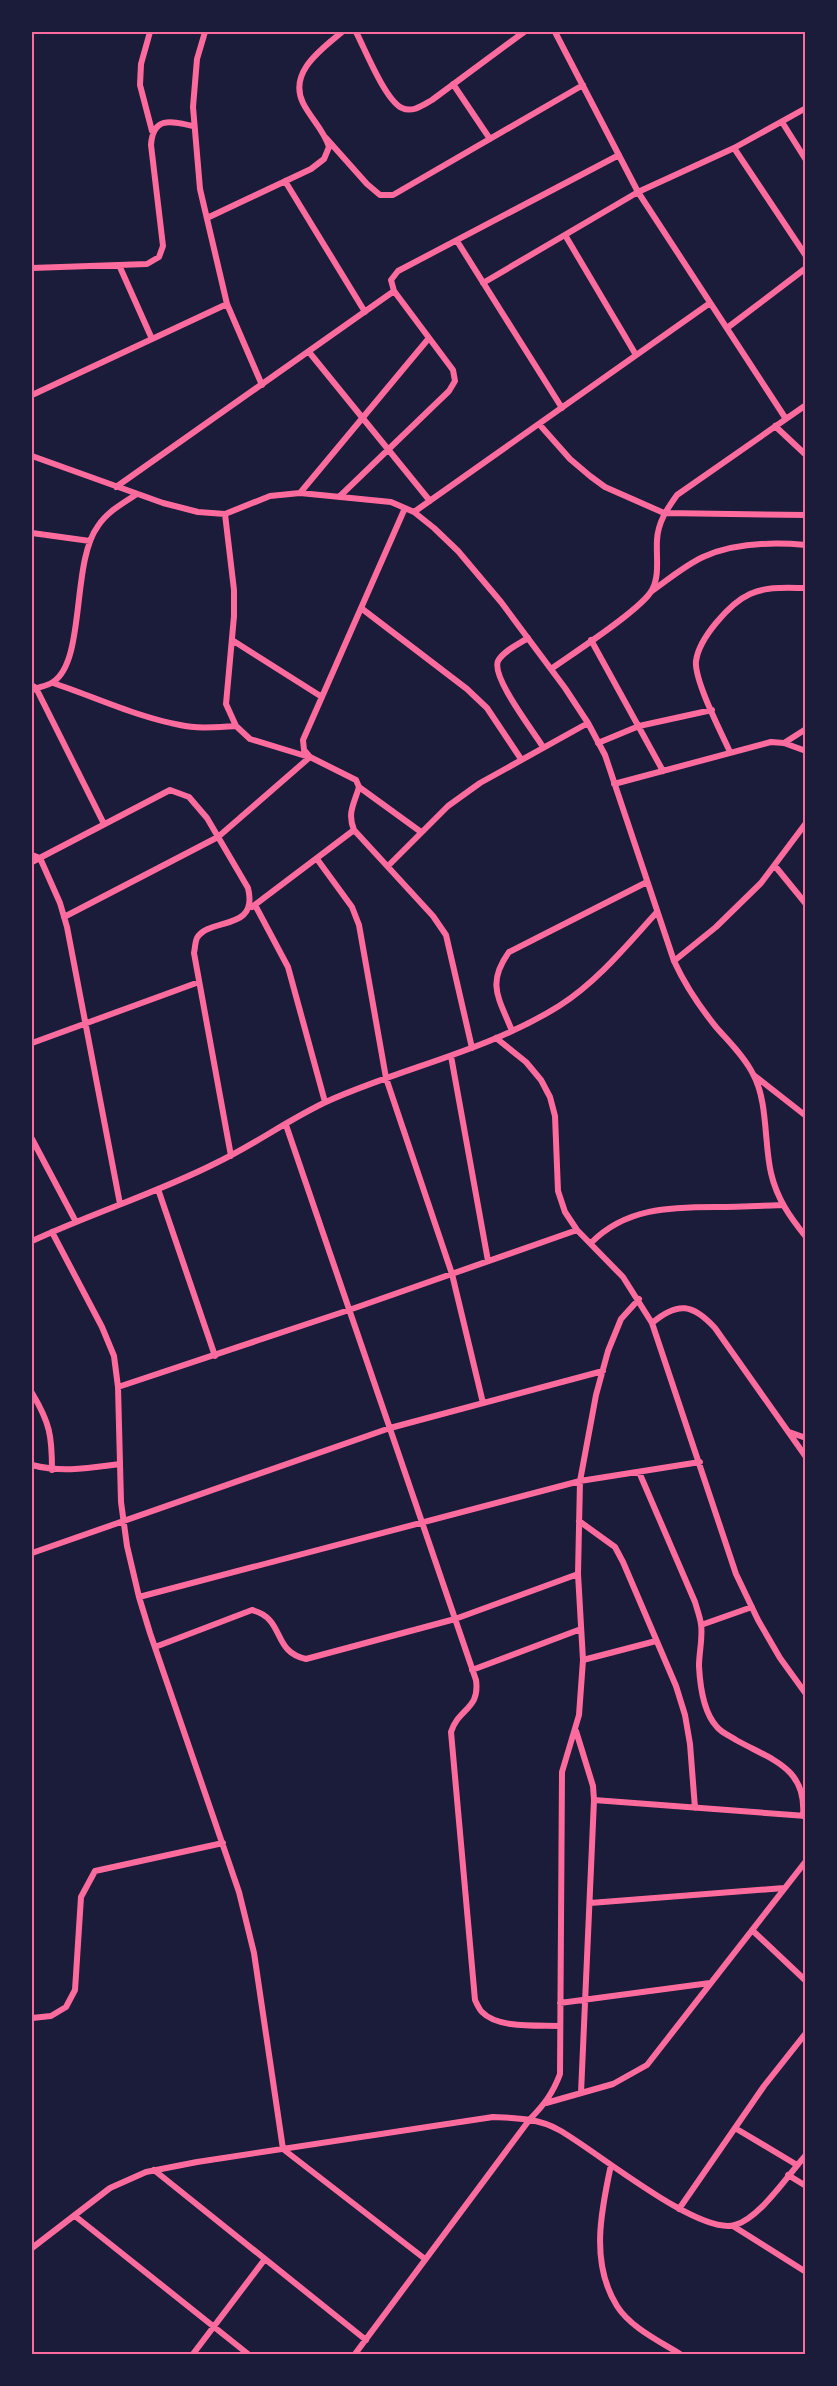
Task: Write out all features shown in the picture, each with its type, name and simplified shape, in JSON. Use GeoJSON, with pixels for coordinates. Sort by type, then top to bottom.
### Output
{"type":"FeatureCollection","features":[{"type":"Feature","properties":{"kind":"street"},"geometry":{"type":"LineString","coordinates":[[32,268],[147,264],[159,257],[163,246],[151,145],[152,131],[140,85],[141,64],[150,32]]}},
{"type":"Feature","properties":{"kind":"street"},"geometry":{"type":"LineString","coordinates":[[205,32],[197,59],[193,126],[200,189],[227,304],[262,385]]}},
{"type":"Feature","properties":{"kind":"street"},"geometry":{"type":"LineString","coordinates":[[342,32],[310,60],[302,72],[298,88],[303,102],[326,138],[367,184],[380,195],[393,195],[583,85]]}},
{"type":"Feature","properties":{"kind":"street"},"geometry":{"type":"LineString","coordinates":[[356,32],[389,96],[402,108],[416,109],[525,32]]}},
{"type":"Feature","properties":{"kind":"street"},"geometry":{"type":"LineString","coordinates":[[555,32],[638,192],[786,419]]}},
{"type":"Feature","properties":{"kind":"street"},"geometry":{"type":"LineString","coordinates":[[453,84],[490,139]]}},
{"type":"Feature","properties":{"kind":"street"},"geometry":{"type":"LineString","coordinates":[[483,283],[638,192],[734,148],[806,108]]}},
{"type":"Feature","properties":{"kind":"street"},"geometry":{"type":"LineString","coordinates":[[152,131],[158,125],[171,122],[193,126]]}},
{"type":"Feature","properties":{"kind":"street"},"geometry":{"type":"LineString","coordinates":[[782,122],[806,160]]}},
{"type":"Feature","properties":{"kind":"street"},"geometry":{"type":"LineString","coordinates":[[207,218],[311,169],[324,159],[329,147],[326,138]]}},
{"type":"Feature","properties":{"kind":"street"},"geometry":{"type":"LineString","coordinates":[[734,148],[806,256]]}},
{"type":"Feature","properties":{"kind":"street"},"geometry":{"type":"LineString","coordinates":[[339,497],[449,391],[455,381],[453,370],[394,291],[391,280],[398,271],[619,155]]}},
{"type":"Feature","properties":{"kind":"street"},"geometry":{"type":"LineString","coordinates":[[285,181],[365,312]]}},
{"type":"Feature","properties":{"kind":"street"},"geometry":{"type":"LineString","coordinates":[[565,235],[636,355]]}},
{"type":"Feature","properties":{"kind":"street"},"geometry":{"type":"LineString","coordinates":[[456,241],[562,408]]}},
{"type":"Feature","properties":{"kind":"street"},"geometry":{"type":"LineString","coordinates":[[119,265],[152,339]]}},
{"type":"Feature","properties":{"kind":"street"},"geometry":{"type":"LineString","coordinates":[[727,328],[806,268]]}},
{"type":"Feature","properties":{"kind":"street"},"geometry":{"type":"LineString","coordinates":[[116,487],[394,291]]}},
{"type":"Feature","properties":{"kind":"street"},"geometry":{"type":"LineString","coordinates":[[414,512],[710,303]]}},
{"type":"Feature","properties":{"kind":"street"},"geometry":{"type":"LineString","coordinates":[[32,395],[227,304]]}},
{"type":"Feature","properties":{"kind":"street"},"geometry":{"type":"LineString","coordinates":[[300,493],[429,338]]}},
{"type":"Feature","properties":{"kind":"street"},"geometry":{"type":"LineString","coordinates":[[309,352],[430,501]]}},
{"type":"Feature","properties":{"kind":"street"},"geometry":{"type":"LineString","coordinates":[[652,592],[657,576],[657,537],[664,513],[677,495],[806,405]]}},
{"type":"Feature","properties":{"kind":"street"},"geometry":{"type":"LineString","coordinates":[[539,424],[570,459],[605,487],[664,513],[806,515]]}},
{"type":"Feature","properties":{"kind":"street"},"geometry":{"type":"LineString","coordinates":[[775,426],[806,455]]}},
{"type":"Feature","properties":{"kind":"street"},"geometry":{"type":"LineString","coordinates":[[32,456],[136,494],[198,512],[225,514],[270,496],[300,493],[391,502],[414,512],[458,551],[528,638],[588,723],[615,784],[657,912],[684,983],[754,1075],[806,1116]]}},
{"type":"Feature","properties":{"kind":"street"},"geometry":{"type":"LineString","coordinates":[[104,824],[33,688],[53,682],[65,670],[70,655],[84,564],[90,541],[97,526],[136,494]]}},
{"type":"Feature","properties":{"kind":"street"},"geometry":{"type":"LineString","coordinates":[[310,757],[304,750],[303,740],[405,508]]}},
{"type":"Feature","properties":{"kind":"street"},"geometry":{"type":"LineString","coordinates":[[225,514],[234,591],[226,704],[236,726],[250,739],[310,757],[356,780],[359,787],[421,832]]}},
{"type":"Feature","properties":{"kind":"street"},"geometry":{"type":"LineString","coordinates":[[32,533],[90,541]]}},
{"type":"Feature","properties":{"kind":"street"},"geometry":{"type":"LineString","coordinates":[[551,669],[637,607],[683,568],[705,556],[752,545],[786,543],[806,545]]}},
{"type":"Feature","properties":{"kind":"street"},"geometry":{"type":"LineString","coordinates":[[730,752],[698,678],[696,662],[708,633],[733,605],[750,594],[771,588],[806,588]]}},
{"type":"Feature","properties":{"kind":"street"},"geometry":{"type":"LineString","coordinates":[[361,608],[467,688],[487,708],[521,759]]}},
{"type":"Feature","properties":{"kind":"street"},"geometry":{"type":"LineString","coordinates":[[528,638],[504,655],[498,662],[498,672],[543,747]]}},
{"type":"Feature","properties":{"kind":"street"},"geometry":{"type":"LineString","coordinates":[[591,639],[663,771]]}},
{"type":"Feature","properties":{"kind":"street"},"geometry":{"type":"LineString","coordinates":[[232,640],[322,696]]}},
{"type":"Feature","properties":{"kind":"street"},"geometry":{"type":"LineString","coordinates":[[53,682],[153,718],[181,725],[207,728],[236,726]]}},
{"type":"Feature","properties":{"kind":"street"},"geometry":{"type":"LineString","coordinates":[[598,743],[639,726],[712,710]]}},
{"type":"Feature","properties":{"kind":"street"},"geometry":{"type":"LineString","coordinates":[[388,866],[448,806],[480,783],[588,723]]}},
{"type":"Feature","properties":{"kind":"street"},"geometry":{"type":"LineString","coordinates":[[784,742],[806,729]]}},
{"type":"Feature","properties":{"kind":"street"},"geometry":{"type":"LineString","coordinates":[[615,784],[771,742],[784,742],[806,751]]}},
{"type":"Feature","properties":{"kind":"street"},"geometry":{"type":"LineString","coordinates":[[64,917],[218,837],[310,757]]}},
{"type":"Feature","properties":{"kind":"street"},"geometry":{"type":"LineString","coordinates":[[359,787],[351,808],[350,819],[354,830],[433,916],[446,935],[472,1048]]}},
{"type":"Feature","properties":{"kind":"street"},"geometry":{"type":"LineString","coordinates":[[32,862],[170,790],[189,797],[207,818],[248,888],[251,900],[247,911]]}},
{"type":"Feature","properties":{"kind":"street"},"geometry":{"type":"LineString","coordinates":[[674,961],[724,919],[761,883],[806,824]]}},
{"type":"Feature","properties":{"kind":"street"},"geometry":{"type":"LineString","coordinates":[[231,1156],[194,952],[197,938],[205,931],[239,918],[354,830]]}},
{"type":"Feature","properties":{"kind":"street"},"geometry":{"type":"LineString","coordinates":[[32,855],[40,858],[64,917],[87,1023],[120,1204]]}},
{"type":"Feature","properties":{"kind":"street"},"geometry":{"type":"LineString","coordinates":[[317,859],[352,907],[359,925],[386,1078],[452,1274],[483,1403]]}},
{"type":"Feature","properties":{"kind":"street"},"geometry":{"type":"LineString","coordinates":[[775,866],[806,904]]}},
{"type":"Feature","properties":{"kind":"street"},"geometry":{"type":"LineString","coordinates":[[512,1031],[497,993],[495,977],[509,952],[647,882]]}},
{"type":"Feature","properties":{"kind":"street"},"geometry":{"type":"LineString","coordinates":[[255,905],[288,967],[325,1102]]}},
{"type":"Feature","properties":{"kind":"street"},"geometry":{"type":"LineString","coordinates":[[32,1241],[231,1156],[325,1102],[512,1031],[559,1006],[581,990],[657,912]]}},
{"type":"Feature","properties":{"kind":"street"},"geometry":{"type":"LineString","coordinates":[[32,1043],[199,982]]}},
{"type":"Feature","properties":{"kind":"street"},"geometry":{"type":"LineString","coordinates":[[496,1038],[526,1062],[541,1080],[550,1097],[555,1116],[558,1191],[565,1212],[577,1230],[623,1277],[639,1299],[652,1323],[736,1574],[780,1658],[806,1694]]}},
{"type":"Feature","properties":{"kind":"street"},"geometry":{"type":"LineString","coordinates":[[451,1056],[488,1261]]}},
{"type":"Feature","properties":{"kind":"street"},"geometry":{"type":"LineString","coordinates":[[754,1075],[761,1102],[771,1173],[782,1205],[806,1238]]}},
{"type":"Feature","properties":{"kind":"street"},"geometry":{"type":"LineString","coordinates":[[286,1125],[455,1619],[478,1694],[473,1704],[455,1720],[451,1732],[475,2000],[483,2013],[511,2025],[560,2026]]}},
{"type":"Feature","properties":{"kind":"street"},"geometry":{"type":"LineString","coordinates":[[32,1139],[76,1222]]}},
{"type":"Feature","properties":{"kind":"street"},"geometry":{"type":"LineString","coordinates":[[158,1189],[215,1356]]}},
{"type":"Feature","properties":{"kind":"street"},"geometry":{"type":"LineString","coordinates":[[591,1243],[603,1230],[646,1211],[684,1206],[782,1205]]}},
{"type":"Feature","properties":{"kind":"street"},"geometry":{"type":"LineString","coordinates":[[118,1387],[215,1356],[577,1230]]}},
{"type":"Feature","properties":{"kind":"street"},"geometry":{"type":"LineString","coordinates":[[52,1232],[102,1327],[114,1356],[118,1387],[120,1464],[127,1546],[139,1597],[155,1647],[239,1892],[254,1953],[283,2149],[425,2259]]}},
{"type":"Feature","properties":{"kind":"street"},"geometry":{"type":"LineString","coordinates":[[355,2355],[530,2119],[546,2103],[555,2089],[560,2074],[562,1772],[576,1731],[583,1660],[578,1574],[580,1481],[608,1351],[621,1319],[639,1299]]}},
{"type":"Feature","properties":{"kind":"street"},"geometry":{"type":"LineString","coordinates":[[652,1323],[663,1314],[676,1308],[687,1307],[702,1315],[715,1328],[806,1457]]}},
{"type":"Feature","properties":{"kind":"street"},"geometry":{"type":"LineString","coordinates":[[32,1553],[390,1428],[603,1371]]}},
{"type":"Feature","properties":{"kind":"street"},"geometry":{"type":"LineString","coordinates":[[32,1393],[46,1418],[52,1438],[52,1470]]}},
{"type":"Feature","properties":{"kind":"street"},"geometry":{"type":"LineString","coordinates":[[788,1432],[805,1438]]}},
{"type":"Feature","properties":{"kind":"street"},"geometry":{"type":"LineString","coordinates":[[139,1597],[580,1481],[700,1462]]}},
{"type":"Feature","properties":{"kind":"street"},"geometry":{"type":"LineString","coordinates":[[32,1465],[52,1470],[71,1470],[120,1464]]}},
{"type":"Feature","properties":{"kind":"street"},"geometry":{"type":"LineString","coordinates":[[594,1800],[804,1816],[804,1799],[800,1784],[789,1771],[727,1735],[716,1727],[708,1713],[702,1696],[699,1665],[701,1624],[694,1602],[639,1472]]}},
{"type":"Feature","properties":{"kind":"street"},"geometry":{"type":"LineString","coordinates":[[579,1521],[615,1547],[676,1686],[685,1715],[690,1744],[695,1808]]}},
{"type":"Feature","properties":{"kind":"street"},"geometry":{"type":"LineString","coordinates":[[155,1647],[252,1610],[264,1613],[272,1620],[287,1650],[294,1656],[306,1659],[455,1619],[578,1574]]}},
{"type":"Feature","properties":{"kind":"street"},"geometry":{"type":"LineString","coordinates":[[701,1624],[752,1607]]}},
{"type":"Feature","properties":{"kind":"street"},"geometry":{"type":"LineString","coordinates":[[472,1670],[581,1629]]}},
{"type":"Feature","properties":{"kind":"street"},"geometry":{"type":"LineString","coordinates":[[583,1660],[656,1641]]}},
{"type":"Feature","properties":{"kind":"street"},"geometry":{"type":"LineString","coordinates":[[576,1731],[593,1786],[594,1800],[581,2093]]}},
{"type":"Feature","properties":{"kind":"street"},"geometry":{"type":"LineString","coordinates":[[32,2018],[51,2016],[66,2007],[75,1990],[81,1897],[95,1871],[223,1843]]}},
{"type":"Feature","properties":{"kind":"street"},"geometry":{"type":"LineString","coordinates":[[546,2103],[613,2084],[647,2065],[806,1861]]}},
{"type":"Feature","properties":{"kind":"street"},"geometry":{"type":"LineString","coordinates":[[590,1903],[784,1888]]}},
{"type":"Feature","properties":{"kind":"street"},"geometry":{"type":"LineString","coordinates":[[752,1930],[806,1982]]}},
{"type":"Feature","properties":{"kind":"street"},"geometry":{"type":"LineString","coordinates":[[560,2003],[710,1983]]}},
{"type":"Feature","properties":{"kind":"street"},"geometry":{"type":"LineString","coordinates":[[679,2210],[764,2086],[806,2033]]}},
{"type":"Feature","properties":{"kind":"street"},"geometry":{"type":"LineString","coordinates":[[32,2248],[110,2188],[154,2170],[492,2117],[530,2119],[559,2129],[679,2210],[711,2222],[733,2226],[806,2272]]}},
{"type":"Feature","properties":{"kind":"street"},"geometry":{"type":"LineString","coordinates":[[735,2128],[797,2165]]}},
{"type":"Feature","properties":{"kind":"street"},"geometry":{"type":"LineString","coordinates":[[733,2226],[754,2215],[806,2155]]}},
{"type":"Feature","properties":{"kind":"street"},"geometry":{"type":"LineString","coordinates":[[611,2165],[601,2211],[600,2234],[601,2259],[607,2282],[617,2307],[635,2325],[680,2355]]}},
{"type":"Feature","properties":{"kind":"street"},"geometry":{"type":"LineString","coordinates":[[154,2170],[366,2340]]}},
{"type":"Feature","properties":{"kind":"street"},"geometry":{"type":"LineString","coordinates":[[788,2175],[806,2186]]}},
{"type":"Feature","properties":{"kind":"street"},"geometry":{"type":"LineString","coordinates":[[75,2216],[248,2355]]}},
{"type":"Feature","properties":{"kind":"street"},"geometry":{"type":"LineString","coordinates":[[193,2355],[265,2259]]}}]}
